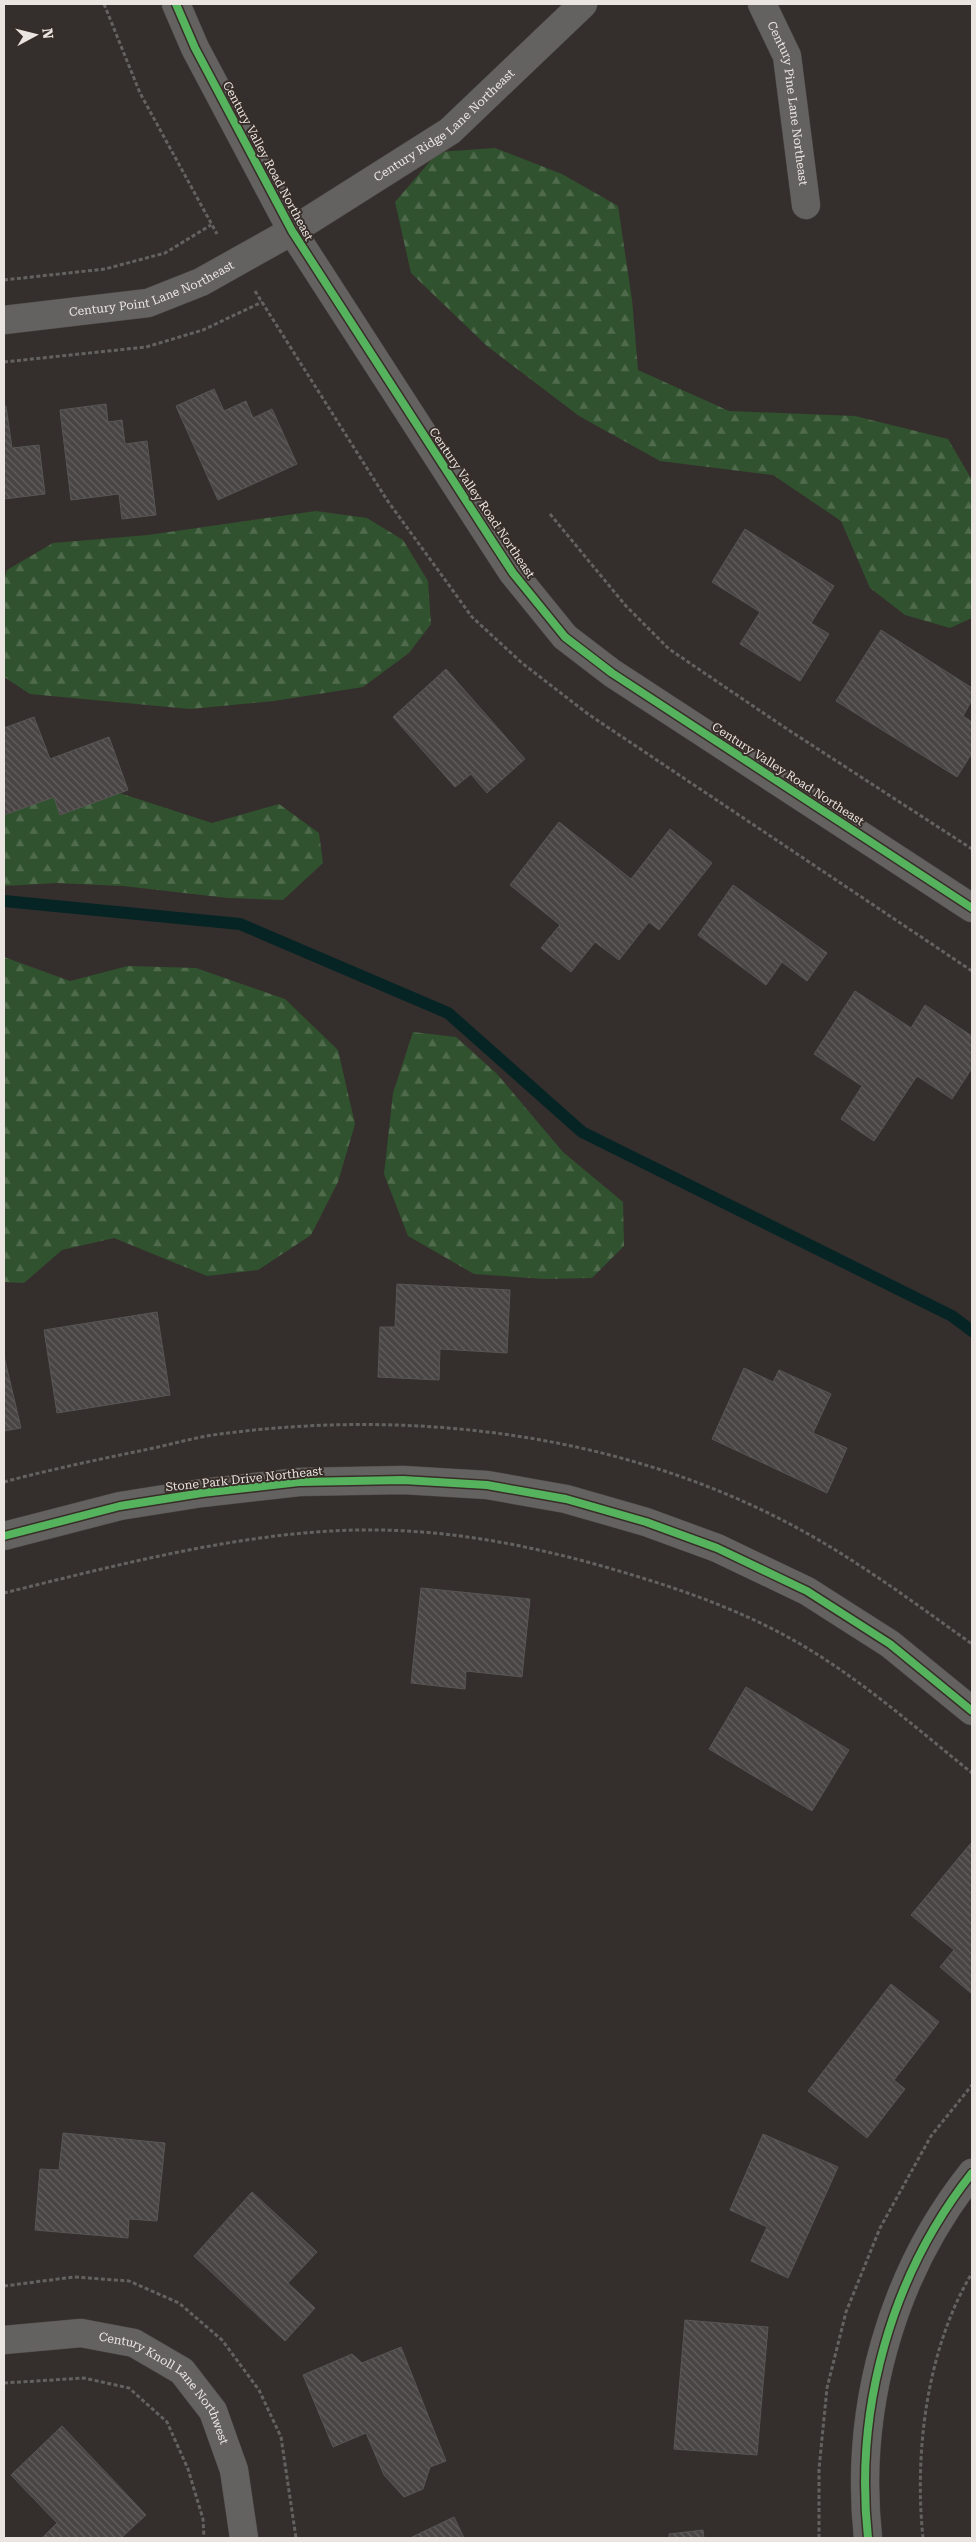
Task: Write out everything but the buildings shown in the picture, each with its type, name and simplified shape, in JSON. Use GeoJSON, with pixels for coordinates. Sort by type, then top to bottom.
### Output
{"type":"FeatureCollection","features":[{"type":"Feature","properties":{"kind":"street","name":"Century Valley Road Northeast"},"geometry":{"type":"LineString","coordinates":[[176,4],[195,48],[292,232],[513,573],[565,637],[612,673],[972,908]]}},
{"type":"Feature","properties":{"kind":"street","name":"Century Ridge Lane Northeast"},"geometry":{"type":"LineString","coordinates":[[292,232],[450,131],[583,4]]}},
{"type":"Feature","properties":{"kind":"street","name":"Century Pine Lane Northeast"},"geometry":{"type":"LineString","coordinates":[[762,4],[788,56],[806,205]]}},
{"type":"Feature","properties":{"kind":"street","name":"Century Point Lane Northeast"},"geometry":{"type":"LineString","coordinates":[[4,320],[148,303],[201,282],[292,232]]}},
{"type":"Feature","properties":{"kind":"street","name":"Stone Park Drive Northeast"},"geometry":{"type":"LineString","coordinates":[[4,1536],[120,1506],[202,1493],[298,1482],[403,1480],[487,1485],[557,1497],[646,1522],[717,1548],[807,1591],[890,1644],[972,1711]]}},
{"type":"Feature","properties":{"kind":"street"},"geometry":{"type":"LineString","coordinates":[[868,2538],[864,2504],[867,2428],[877,2370],[890,2320],[922,2251],[958,2192],[972,2173]]}},
{"type":"Feature","properties":{"kind":"street","name":"Century Knoll Lane Northwest"},"geometry":{"type":"LineString","coordinates":[[4,2340],[81,2333],[134,2343],[182,2371],[214,2411],[234,2470],[244,2538]]}},
{"type":"Feature","properties":{"kind":"path"},"geometry":{"type":"LineString","coordinates":[[4,280],[105,268],[165,253],[211,224],[140,93],[104,4]]}},
{"type":"Feature","properties":{"kind":"path"},"geometry":{"type":"LineString","coordinates":[[550,514],[613,591],[669,649],[784,727],[972,849]]}},
{"type":"Feature","properties":{"kind":"path"},"geometry":{"type":"LineString","coordinates":[[4,1593],[108,1567],[208,1547],[294,1534],[376,1530],[447,1534],[513,1544],[587,1561],[671,1586],[753,1619],[815,1653],[873,1694],[972,1773]]}},
{"type":"Feature","properties":{"kind":"path"},"geometry":{"type":"LineString","coordinates":[[922,2538],[920,2507],[923,2428],[936,2364],[958,2296],[972,2273]]}},
{"type":"Feature","properties":{"kind":"path"},"geometry":{"type":"LineString","coordinates":[[4,2383],[84,2378],[129,2388],[167,2422],[188,2469],[202,2519],[204,2538]]}},
{"type":"Feature","properties":{"kind":"green space"},"geometry":{"type":"Polygon","coordinates":[[[495,148],[562,174],[618,206],[632,300],[638,370],[729,411],[855,416],[948,439],[972,480],[972,618],[950,628],[905,615],[870,588],[841,521],[773,475],[660,461],[579,416],[487,346],[411,273],[395,202],[438,152],[495,148]]]}},
{"type":"Feature","properties":{"kind":"green space"},"geometry":{"type":"Polygon","coordinates":[[[316,511],[367,518],[403,540],[428,581],[431,624],[409,653],[363,687],[274,701],[190,709],[30,694],[4,677],[4,579],[7,570],[53,543],[148,535],[316,511]]]}},
{"type":"Feature","properties":{"kind":"green space"},"geometry":{"type":"Polygon","coordinates":[[[4,778],[101,787],[212,823],[279,804],[319,833],[323,863],[283,900],[228,898],[123,886],[57,883],[4,886],[4,778]]]}},
{"type":"Feature","properties":{"kind":"green space"},"geometry":{"type":"Polygon","coordinates":[[[4,957],[70,981],[128,966],[196,968],[285,999],[338,1050],[355,1124],[338,1182],[311,1235],[258,1270],[207,1276],[114,1238],[62,1250],[24,1283],[4,1282],[4,957]]]}},
{"type":"Feature","properties":{"kind":"green space"},"geometry":{"type":"Polygon","coordinates":[[[413,1032],[456,1037],[497,1074],[563,1152],[623,1202],[624,1246],[592,1278],[545,1279],[474,1274],[408,1236],[384,1174],[393,1093],[413,1032]]]}},
{"type":"Feature","properties":{"kind":"waterway"},"geometry":{"type":"LineString","coordinates":[[4,901],[240,924],[448,1013],[582,1132],[952,1316],[972,1331]]}},
{"type":"Feature","properties":{"kind":"cycle path"},"geometry":{"type":"LineString","coordinates":[[176,4],[195,48],[292,231],[513,573],[565,637],[612,673],[972,908]]}},
{"type":"Feature","properties":{"kind":"cycle path"},"geometry":{"type":"LineString","coordinates":[[4,1536],[120,1506],[202,1493],[299,1482],[403,1480],[487,1485],[566,1499],[646,1522],[717,1548],[807,1591],[890,1644],[972,1711]]}},
{"type":"Feature","properties":{"kind":"cycle path"},"geometry":{"type":"LineString","coordinates":[[868,2538],[865,2489],[867,2441],[873,2393],[884,2345],[900,2299],[920,2255],[944,2213],[972,2173]]}}]}
